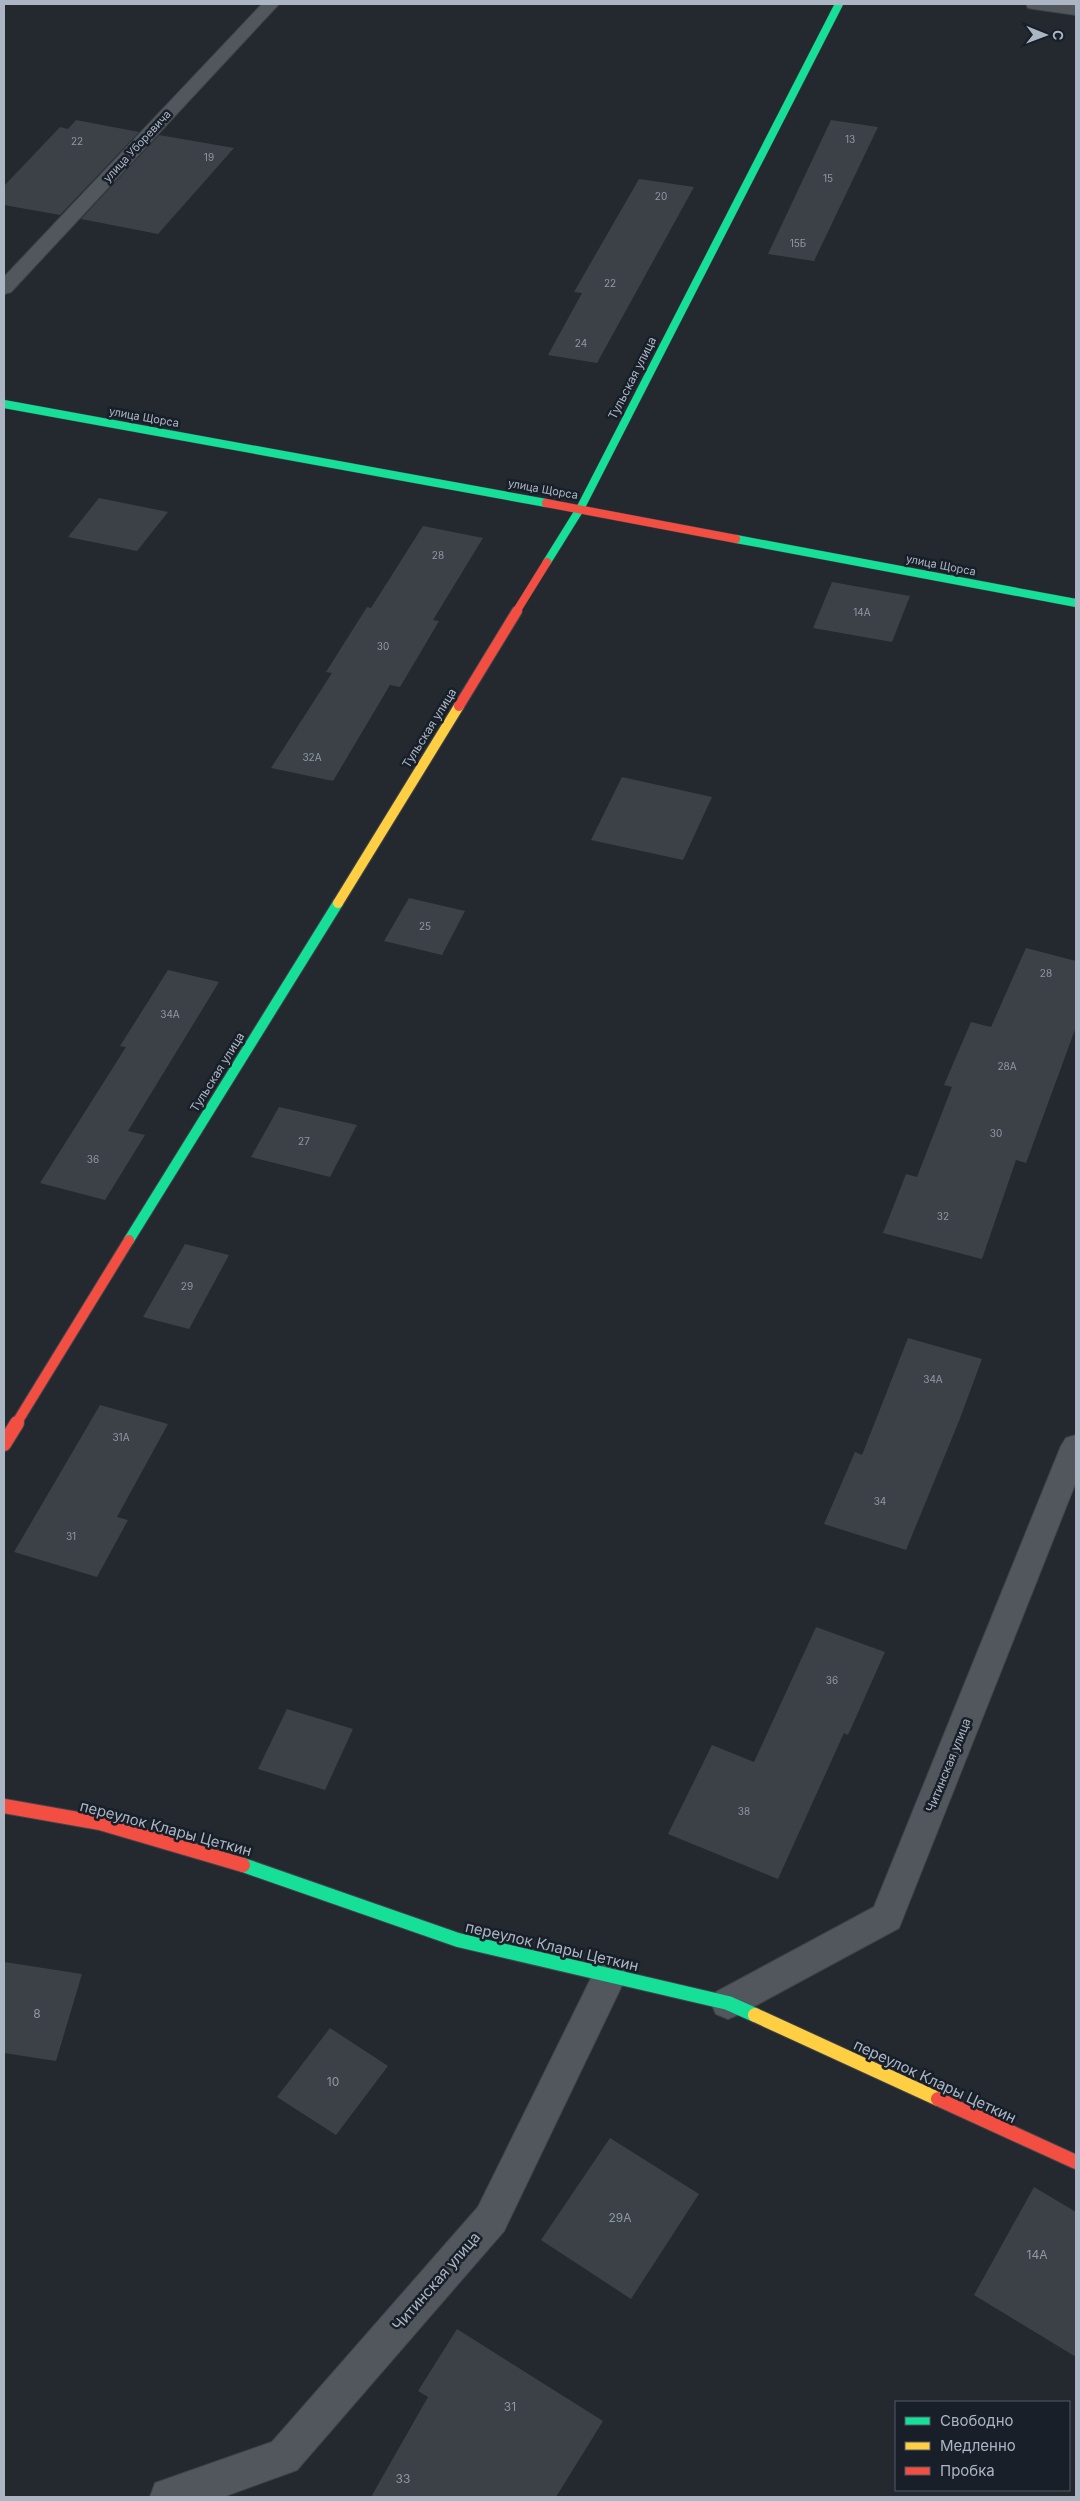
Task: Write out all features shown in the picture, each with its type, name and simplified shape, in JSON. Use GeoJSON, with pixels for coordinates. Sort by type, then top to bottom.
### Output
{"type":"FeatureCollection","features":[{"type":"Feature","properties":{"kind":"street","name":"улица Уборевича"},"geometry":{"type":"LineString","coordinates":[[4,288],[270,4]]}},
{"type":"Feature","properties":{"kind":"street","name":"Тульская улица"},"geometry":{"type":"LineString","coordinates":[[4,1444],[580,509],[839,4]]}},
{"type":"Feature","properties":{"kind":"street"},"geometry":{"type":"LineString","coordinates":[[1034,4],[1076,10]]}},
{"type":"Feature","properties":{"kind":"street","name":"улица Щорса"},"geometry":{"type":"LineString","coordinates":[[4,404],[580,509],[1076,603]]}},
{"type":"Feature","properties":{"kind":"street","name":"Читинская улица"},"geometry":{"type":"LineString","coordinates":[[728,2003],[888,1917],[1076,1446]]}},
{"type":"Feature","properties":{"kind":"street","name":"переулок Клары Цеткин"},"geometry":{"type":"LineString","coordinates":[[4,1806],[100,1823],[269,1873],[458,1940],[728,2003],[1076,2162]]}},
{"type":"Feature","properties":{"kind":"street","name":"Читинская улица"},"geometry":{"type":"LineString","coordinates":[[170,2497],[284,2457],[491,2219],[610,1975]]}},
{"type":"Feature","properties":{"kind":"building"},"geometry":{"type":"Polygon","coordinates":[[[76,120],[139,132],[60,215],[4,205],[4,186],[60,127],[68,129],[76,120]]]}},
{"type":"Feature","properties":{"kind":"building"},"geometry":{"type":"Polygon","coordinates":[[[831,120],[878,127],[814,261],[768,254],[831,120]]]}},
{"type":"Feature","properties":{"kind":"building"},"geometry":{"type":"Polygon","coordinates":[[[159,135],[234,148],[158,234],[81,219],[159,135]]]}},
{"type":"Feature","properties":{"kind":"building"},"geometry":{"type":"Polygon","coordinates":[[[639,179],[694,187],[597,363],[548,355],[582,293],[574,292],[639,179]]]}},
{"type":"Feature","properties":{"kind":"building"},"geometry":{"type":"Polygon","coordinates":[[[99,498],[168,512],[137,551],[68,537],[99,498]]]}},
{"type":"Feature","properties":{"kind":"building"},"geometry":{"type":"Polygon","coordinates":[[[423,526],[483,538],[433,620],[439,621],[400,687],[390,685],[333,781],[271,768],[332,673],[326,672],[367,607],[371,608],[423,526]]]}},
{"type":"Feature","properties":{"kind":"building"},"geometry":{"type":"Polygon","coordinates":[[[832,582],[910,596],[892,642],[813,628],[832,582]]]}},
{"type":"Feature","properties":{"kind":"building"},"geometry":{"type":"Polygon","coordinates":[[[622,777],[712,797],[683,860],[591,840],[622,777]]]}},
{"type":"Feature","properties":{"kind":"building"},"geometry":{"type":"Polygon","coordinates":[[[409,898],[465,911],[442,955],[384,941],[409,898]]]}},
{"type":"Feature","properties":{"kind":"building"},"geometry":{"type":"Polygon","coordinates":[[[1026,948],[1076,961],[1076,1027],[1026,1163],[1016,1160],[982,1259],[883,1233],[906,1174],[917,1177],[952,1087],[944,1085],[971,1022],[991,1027],[1026,948]]]}},
{"type":"Feature","properties":{"kind":"building"},"geometry":{"type":"Polygon","coordinates":[[[168,970],[219,982],[128,1131],[145,1135],[105,1200],[40,1183],[126,1047],[120,1046],[168,970]]]}},
{"type":"Feature","properties":{"kind":"building"},"geometry":{"type":"Polygon","coordinates":[[[279,1107],[357,1125],[330,1177],[251,1157],[279,1107]]]}},
{"type":"Feature","properties":{"kind":"building"},"geometry":{"type":"Polygon","coordinates":[[[185,1244],[229,1255],[189,1329],[143,1317],[185,1244]]]}},
{"type":"Feature","properties":{"kind":"building"},"geometry":{"type":"Polygon","coordinates":[[[908,1338],[982,1359],[959,1421],[906,1550],[824,1524],[855,1452],[862,1455],[908,1338]]]}},
{"type":"Feature","properties":{"kind":"building"},"geometry":{"type":"Polygon","coordinates":[[[100,1405],[168,1424],[117,1517],[128,1520],[97,1577],[14,1552],[100,1405]]]}},
{"type":"Feature","properties":{"kind":"building"},"geometry":{"type":"Polygon","coordinates":[[[816,1627],[885,1652],[848,1735],[844,1733],[778,1879],[668,1834],[712,1745],[754,1762],[816,1627]]]}},
{"type":"Feature","properties":{"kind":"building"},"geometry":{"type":"Polygon","coordinates":[[[287,1709],[353,1729],[325,1790],[258,1769],[287,1709]]]}},
{"type":"Feature","properties":{"kind":"building"},"geometry":{"type":"Polygon","coordinates":[[[4,1962],[82,1974],[56,2061],[4,2053],[4,1962]]]}},
{"type":"Feature","properties":{"kind":"building"},"geometry":{"type":"Polygon","coordinates":[[[330,2028],[388,2066],[336,2135],[277,2097],[330,2028]]]}},
{"type":"Feature","properties":{"kind":"building"},"geometry":{"type":"Polygon","coordinates":[[[610,2138],[699,2194],[631,2299],[541,2240],[610,2138]]]}},
{"type":"Feature","properties":{"kind":"building"},"geometry":{"type":"Polygon","coordinates":[[[1034,2187],[1076,2212],[1076,2357],[974,2295],[1034,2187]]]}},
{"type":"Feature","properties":{"kind":"building"},"geometry":{"type":"Polygon","coordinates":[[[457,2329],[603,2421],[556,2497],[371,2497],[428,2397],[418,2391],[457,2329]]]}},
{"type":"Feature","properties":{"kind":"traffic: fast"},"geometry":{"type":"LineString","coordinates":[[547,562],[580,509],[839,4]]}},
{"type":"Feature","properties":{"kind":"traffic: fast"},"geometry":{"type":"LineString","coordinates":[[4,404],[546,503]]}},
{"type":"Feature","properties":{"kind":"traffic: fast"},"geometry":{"type":"LineString","coordinates":[[736,539],[1076,603]]}},
{"type":"Feature","properties":{"kind":"traffic: fast"},"geometry":{"type":"LineString","coordinates":[[129,1240],[338,903]]}},
{"type":"Feature","properties":{"kind":"traffic: fast"},"geometry":{"type":"LineString","coordinates":[[243,1865],[458,1940],[728,2003],[755,2015]]}},
{"type":"Feature","properties":{"kind":"traffic: slow"},"geometry":{"type":"LineString","coordinates":[[338,903],[459,706]]}},
{"type":"Feature","properties":{"kind":"traffic: slow"},"geometry":{"type":"LineString","coordinates":[[755,2015],[938,2099]]}},
{"type":"Feature","properties":{"kind":"traffic: jam"},"geometry":{"type":"LineString","coordinates":[[546,503],[736,539]]}},
{"type":"Feature","properties":{"kind":"traffic: jam"},"geometry":{"type":"LineString","coordinates":[[459,706],[547,562]]}},
{"type":"Feature","properties":{"kind":"traffic: jam"},"geometry":{"type":"LineString","coordinates":[[4,1444],[129,1240]]}},
{"type":"Feature","properties":{"kind":"traffic: jam"},"geometry":{"type":"LineString","coordinates":[[4,1806],[100,1823],[243,1865]]}},
{"type":"Feature","properties":{"kind":"traffic: jam"},"geometry":{"type":"LineString","coordinates":[[938,2099],[1076,2162]]}}]}
